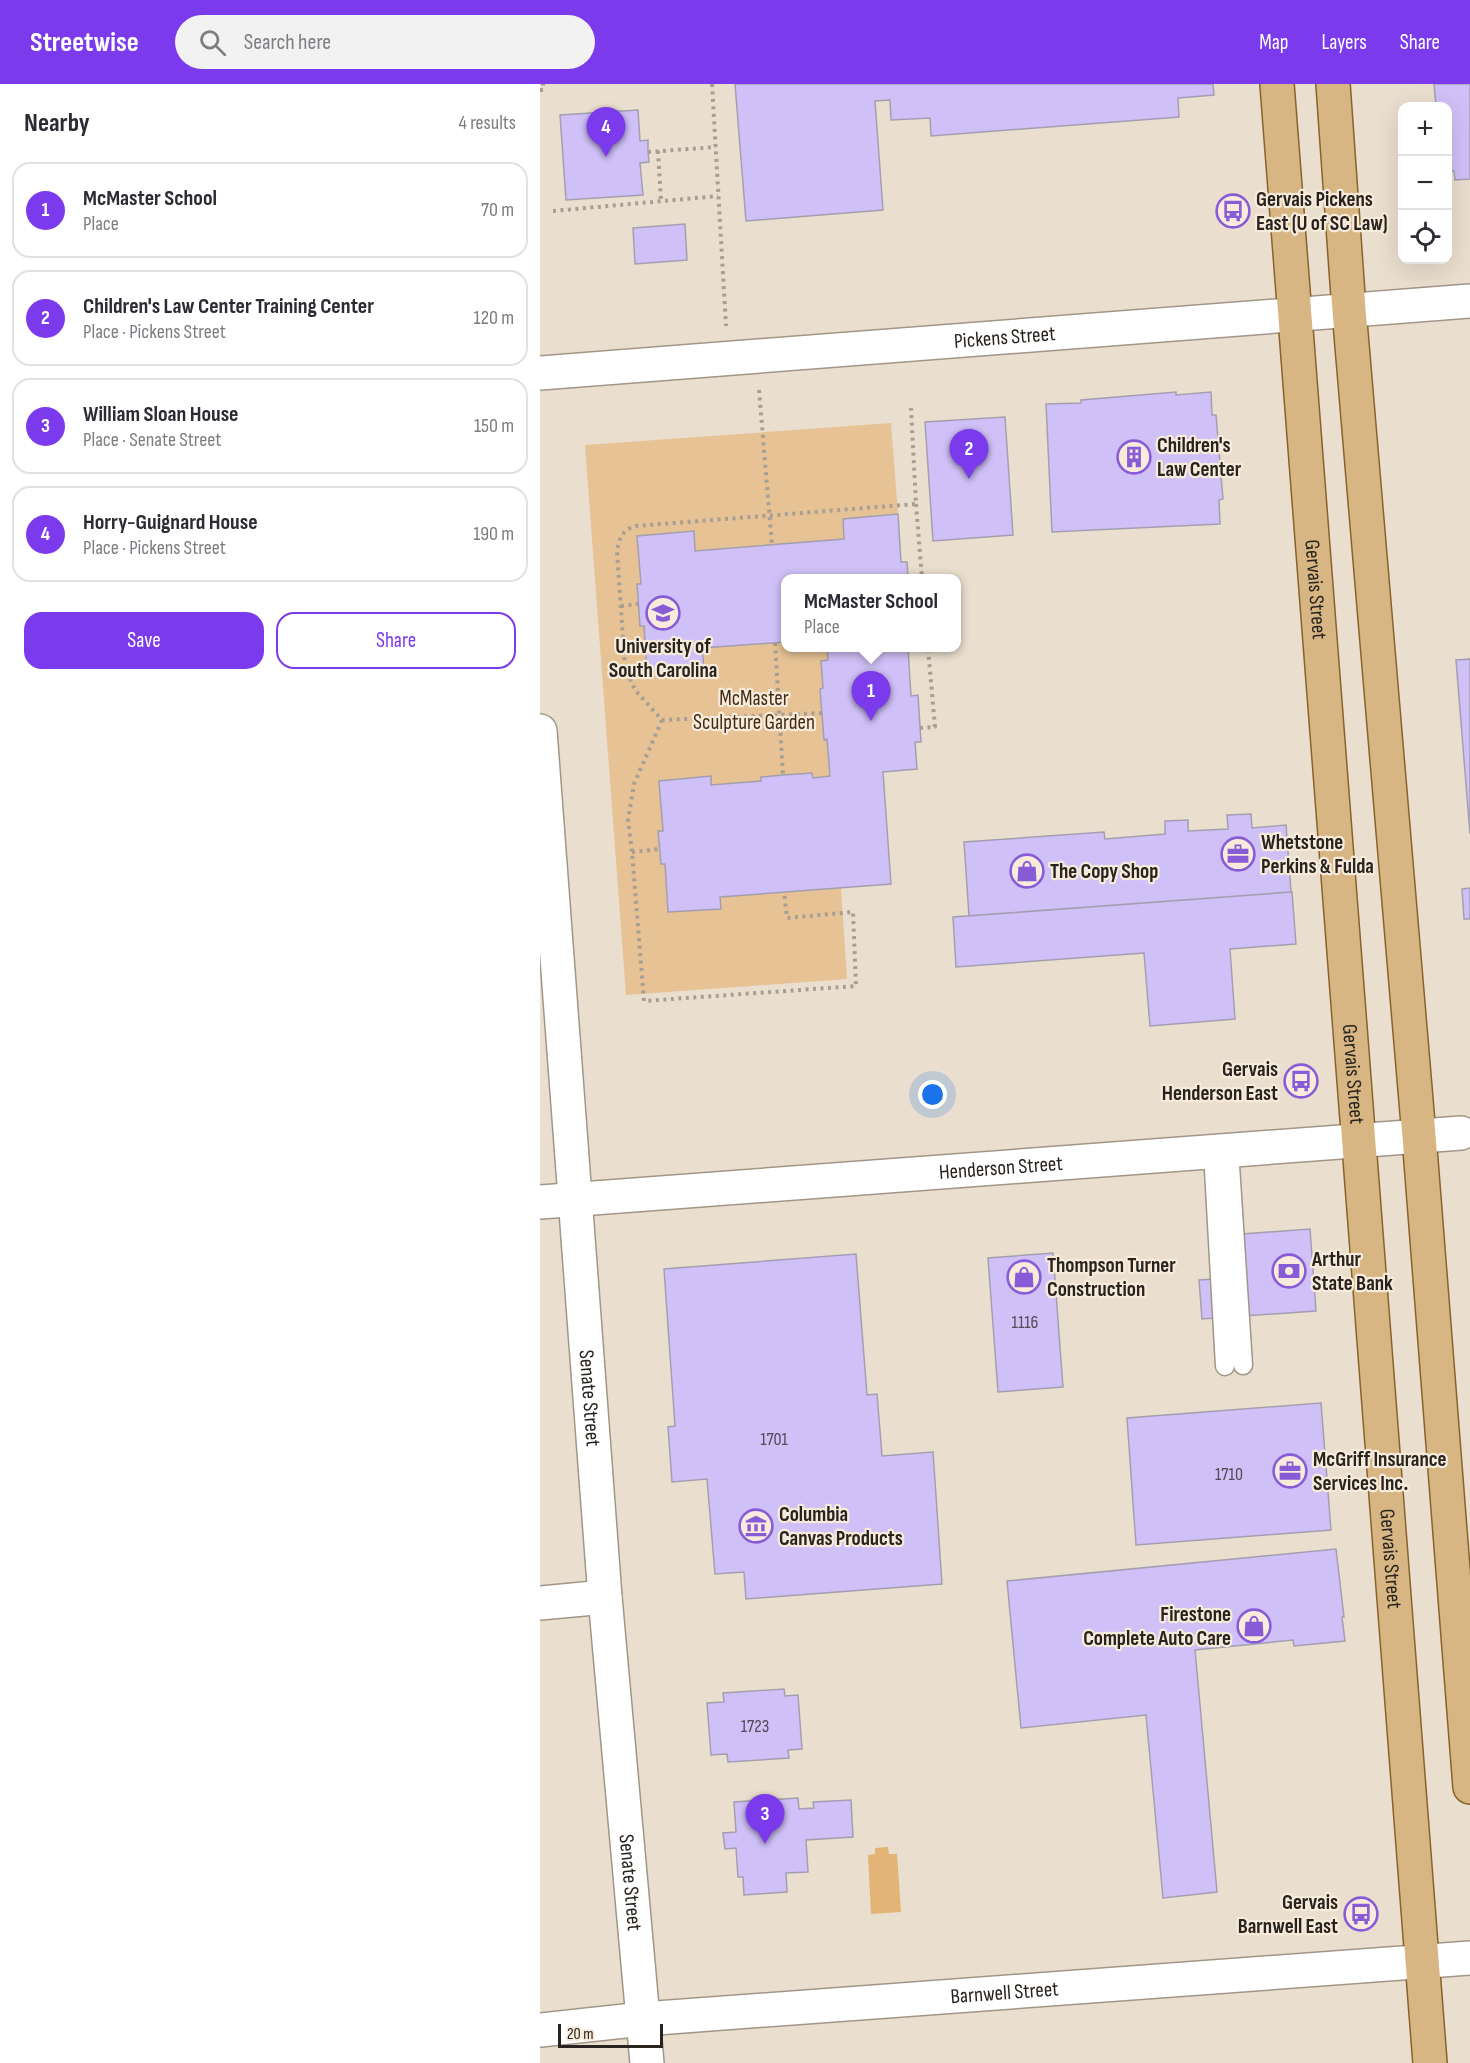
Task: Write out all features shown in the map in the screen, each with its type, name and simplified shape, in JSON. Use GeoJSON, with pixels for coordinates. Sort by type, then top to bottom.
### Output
{"type":"FeatureCollection","features":[{"type":"Feature","properties":{"kind":"main road","name":"Gervais Street"},"geometry":{"type":"LineString","coordinates":[[1277,84],[1430,2063]]}},
{"type":"Feature","properties":{"kind":"main road"},"geometry":{"type":"LineString","coordinates":[[1333,84],[1470,1787]]}},
{"type":"Feature","properties":{"kind":"street","name":"Pickens Street"},"geometry":{"type":"LineString","coordinates":[[540,373],[1470,301]]}},
{"type":"Feature","properties":{"kind":"street","name":"Senate Street"},"geometry":{"type":"LineString","coordinates":[[540,731],[541,769],[605,1597],[647,2063]]}},
{"type":"Feature","properties":{"kind":"street","name":"Henderson Street"},"geometry":{"type":"LineString","coordinates":[[540,1202],[1461,1133]]}},
{"type":"Feature","properties":{"kind":"street"},"geometry":{"type":"LineString","coordinates":[[540,1603],[605,1597]]}},
{"type":"Feature","properties":{"kind":"street","name":"Barnwell Street"},"geometry":{"type":"LineString","coordinates":[[540,2030],[643,2019],[1470,1958]]}},
{"type":"Feature","properties":{"kind":"lane"},"geometry":{"type":"LineString","coordinates":[[1221,1151],[1234,1365]]}},
{"type":"Feature","properties":{"kind":"path"},"geometry":{"type":"LineString","coordinates":[[540,90],[543,90],[543,84]]}},
{"type":"Feature","properties":{"kind":"path"},"geometry":{"type":"LineString","coordinates":[[712,84],[718,196],[742,358],[770,514],[772,545]]}},
{"type":"Feature","properties":{"kind":"path"},"geometry":{"type":"LineString","coordinates":[[648,152],[716,147]]}},
{"type":"Feature","properties":{"kind":"path"},"geometry":{"type":"LineString","coordinates":[[658,151],[661,201]]}},
{"type":"Feature","properties":{"kind":"path"},"geometry":{"type":"LineString","coordinates":[[553,211],[718,196]]}},
{"type":"Feature","properties":{"kind":"path"},"geometry":{"type":"LineString","coordinates":[[911,408],[922,574]]}},
{"type":"Feature","properties":{"kind":"path"},"geometry":{"type":"LineString","coordinates":[[822,713],[662,720],[647,705],[629,678],[626,668],[617,550],[619,542],[628,528],[636,526],[916,504]]}},
{"type":"Feature","properties":{"kind":"path"},"geometry":{"type":"LineString","coordinates":[[621,606],[638,604]]}},
{"type":"Feature","properties":{"kind":"path"},"geometry":{"type":"LineString","coordinates":[[775,643],[783,775]]}},
{"type":"Feature","properties":{"kind":"path"},"geometry":{"type":"LineString","coordinates":[[920,728],[935,726],[928,652]]}},
{"type":"Feature","properties":{"kind":"path"},"geometry":{"type":"LineString","coordinates":[[662,720],[641,767],[630,803],[628,820],[644,1001],[856,986],[853,912],[787,918],[784,892]]}},
{"type":"Feature","properties":{"kind":"path"},"geometry":{"type":"LineString","coordinates":[[632,852],[660,849]]}},
{"type":"Feature","properties":{"kind":"green space","name":"McMaster Sculpture Garden"},"geometry":{"type":"Polygon","coordinates":[[[891,423],[898,514],[843,519],[844,539],[695,551],[693,531],[637,536],[641,584],[637,585],[640,626],[644,626],[647,672],[704,667],[702,648],[781,642],[781,652],[827,652],[823,688],[820,689],[830,776],[813,778],[812,773],[762,777],[761,781],[711,785],[710,777],[659,781],[663,831],[658,832],[661,864],[665,864],[720,897],[841,888],[847,979],[626,995],[585,445],[891,423]]]}},
{"type":"Feature","properties":{"kind":"shaded area"},"geometry":{"type":"Polygon","coordinates":[[[888,1847],[889,1854],[897,1854],[901,1912],[871,1914],[868,1855],[875,1854],[875,1848],[888,1847]]]}},
{"type":"Feature","properties":{"kind":"building"},"geometry":{"type":"Polygon","coordinates":[[[735,84],[1213,84],[1214,95],[1178,98],[1179,117],[931,136],[930,118],[891,120],[890,100],[875,101],[883,210],[746,221],[735,84]]]}},
{"type":"Feature","properties":{"kind":"building"},"geometry":{"type":"Polygon","coordinates":[[[1434,84],[1470,84],[1470,179],[1455,180],[1454,171],[1452,171],[1452,102],[1436,102],[1434,84]]]}},
{"type":"Feature","properties":{"kind":"building"},"geometry":{"type":"Polygon","coordinates":[[[638,110],[640,141],[648,140],[649,162],[640,163],[643,195],[566,200],[560,115],[638,110]]]}},
{"type":"Feature","properties":{"kind":"building"},"geometry":{"type":"Polygon","coordinates":[[[685,224],[687,260],[635,264],[633,228],[685,224]]]}},
{"type":"Feature","properties":{"kind":"building","name":"Children's Law Center"},"geometry":{"type":"Polygon","coordinates":[[[1176,392],[1176,395],[1211,392],[1212,415],[1216,415],[1223,499],[1219,500],[1220,524],[1052,532],[1046,404],[1081,403],[1081,400],[1176,392]]]}},
{"type":"Feature","properties":{"kind":"building"},"geometry":{"type":"Polygon","coordinates":[[[1005,417],[1013,535],[933,541],[925,422],[1005,417]]]}},
{"type":"Feature","properties":{"kind":"building"},"geometry":{"type":"Polygon","coordinates":[[[898,514],[901,562],[907,562],[908,574],[781,574],[781,642],[702,648],[704,667],[647,672],[644,626],[640,626],[637,584],[641,584],[637,536],[694,531],[695,551],[844,539],[843,519],[898,514]]]}},
{"type":"Feature","properties":{"kind":"building"},"geometry":{"type":"Polygon","coordinates":[[[827,652],[908,652],[911,696],[918,695],[921,742],[915,742],[917,769],[883,772],[891,884],[720,897],[721,909],[668,912],[665,864],[661,864],[658,831],[663,831],[659,781],[711,776],[711,785],[761,781],[761,777],[783,775],[812,773],[813,778],[830,776],[827,739],[824,740],[820,689],[823,688],[821,661],[828,660],[827,652]]]}},
{"type":"Feature","properties":{"kind":"building"},"geometry":{"type":"Polygon","coordinates":[[[1470,659],[1470,834],[1456,660],[1470,659]]]}},
{"type":"Feature","properties":{"kind":"building"},"geometry":{"type":"Polygon","coordinates":[[[1251,814],[1252,828],[1286,825],[1291,892],[969,916],[964,842],[1104,832],[1105,839],[1165,834],[1165,821],[1188,820],[1188,831],[1228,829],[1227,815],[1251,814]]]}},
{"type":"Feature","properties":{"kind":"building"},"geometry":{"type":"Polygon","coordinates":[[[1470,888],[1470,919],[1464,919],[1462,889],[1470,888]]]}},
{"type":"Feature","properties":{"kind":"building"},"geometry":{"type":"Polygon","coordinates":[[[1292,892],[1296,944],[1230,949],[1235,1019],[1150,1026],[1144,953],[956,967],[953,917],[1292,892]]]}},
{"type":"Feature","properties":{"kind":"building"},"geometry":{"type":"Polygon","coordinates":[[[1310,1229],[1316,1311],[1202,1319],[1199,1280],[1244,1277],[1242,1234],[1310,1229]]]}},
{"type":"Feature","properties":{"kind":"building"},"geometry":{"type":"Polygon","coordinates":[[[1053,1253],[1063,1387],[998,1392],[988,1258],[1053,1253]]]}},
{"type":"Feature","properties":{"kind":"building"},"geometry":{"type":"Polygon","coordinates":[[[856,1254],[867,1395],[877,1394],[882,1456],[933,1452],[942,1584],[746,1599],[744,1572],[715,1574],[707,1479],[672,1482],[668,1427],[675,1426],[664,1269],[856,1254]]]}},
{"type":"Feature","properties":{"kind":"building"},"geometry":{"type":"Polygon","coordinates":[[[1321,1403],[1331,1530],[1136,1545],[1127,1418],[1321,1403]]]}},
{"type":"Feature","properties":{"kind":"building"},"geometry":{"type":"Polygon","coordinates":[[[1336,1549],[1345,1641],[1294,1646],[1293,1640],[1195,1650],[1217,1892],[1163,1898],[1146,1715],[1021,1728],[1007,1581],[1336,1549]]]}},
{"type":"Feature","properties":{"kind":"building"},"geometry":{"type":"Polygon","coordinates":[[[784,1689],[785,1696],[798,1695],[802,1749],[788,1750],[789,1758],[728,1762],[727,1754],[711,1755],[707,1703],[724,1702],[723,1693],[784,1689]]]}},
{"type":"Feature","properties":{"kind":"building"},"geometry":{"type":"Polygon","coordinates":[[[798,1798],[799,1809],[814,1808],[813,1802],[851,1800],[853,1837],[806,1840],[808,1872],[786,1873],[787,1892],[744,1895],[743,1877],[738,1877],[736,1848],[725,1849],[723,1833],[736,1832],[734,1802],[798,1798]]]}},
{"type":"Feature","properties":{"kind":"place","name":"Horry-Guignard House"},"geometry":{"type":"Point","coordinates":[606,157]}},
{"type":"Feature","properties":{"kind":"place","name":"Gervais Pickens East (U of SC Law)"},"geometry":{"type":"Point","coordinates":[1233,211]}},
{"type":"Feature","properties":{"kind":"place","name":"Children's Law Center"},"geometry":{"type":"Point","coordinates":[1134,457]}},
{"type":"Feature","properties":{"kind":"place","name":"Children's Law Center Training Center"},"geometry":{"type":"Point","coordinates":[969,479]}},
{"type":"Feature","properties":{"kind":"place","name":"University of South Carolina"},"geometry":{"type":"Point","coordinates":[663,613]}},
{"type":"Feature","properties":{"kind":"place","name":"McMaster School"},"geometry":{"type":"Point","coordinates":[871,721]}},
{"type":"Feature","properties":{"kind":"place","name":"Whetstone Perkins & Fulda"},"geometry":{"type":"Point","coordinates":[1238,854]}},
{"type":"Feature","properties":{"kind":"place","name":"The Copy Shop"},"geometry":{"type":"Point","coordinates":[1027,871]}},
{"type":"Feature","properties":{"kind":"place","name":"Gervais Henderson East"},"geometry":{"type":"Point","coordinates":[1301,1081]}},
{"type":"Feature","properties":{"kind":"place","name":"Arthur State Bank"},"geometry":{"type":"Point","coordinates":[1289,1271]}},
{"type":"Feature","properties":{"kind":"place","name":"Thompson Turner Construction"},"geometry":{"type":"Point","coordinates":[1024,1277]}},
{"type":"Feature","properties":{"kind":"place","name":"McGriff Insurance Services Inc."},"geometry":{"type":"Point","coordinates":[1290,1471]}},
{"type":"Feature","properties":{"kind":"place","name":"Columbia Canvas Products"},"geometry":{"type":"Point","coordinates":[756,1526]}},
{"type":"Feature","properties":{"kind":"place","name":"Firestone Complete Auto Care"},"geometry":{"type":"Point","coordinates":[1254,1626]}},
{"type":"Feature","properties":{"kind":"place","name":"William Sloan House"},"geometry":{"type":"Point","coordinates":[765,1844]}},
{"type":"Feature","properties":{"kind":"place","name":"Gervais Barnwell East"},"geometry":{"type":"Point","coordinates":[1361,1914]}}]}
